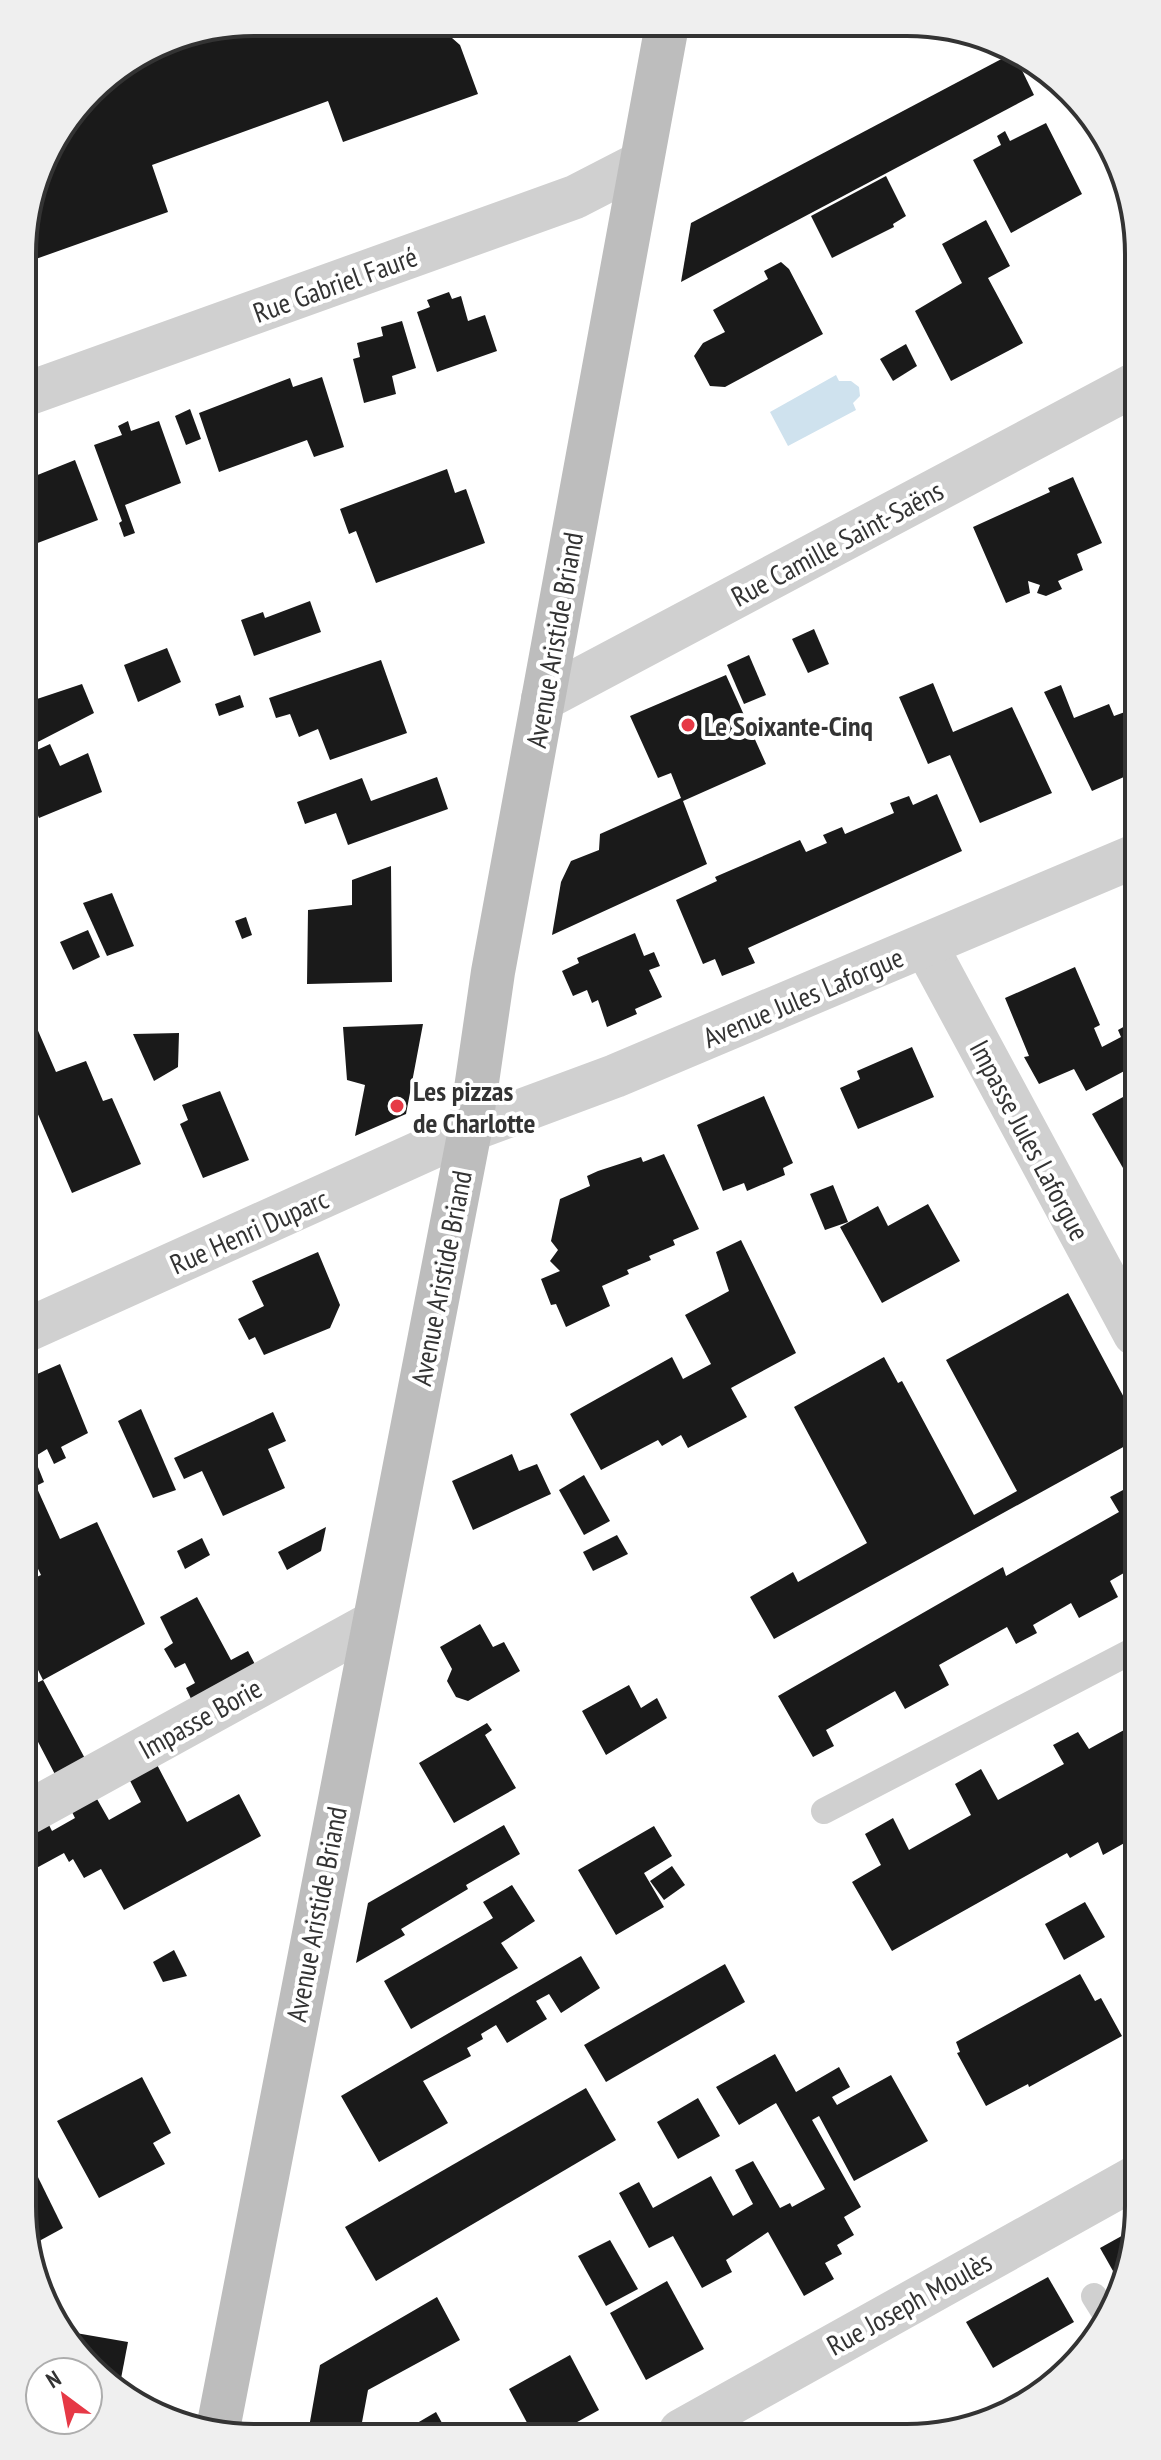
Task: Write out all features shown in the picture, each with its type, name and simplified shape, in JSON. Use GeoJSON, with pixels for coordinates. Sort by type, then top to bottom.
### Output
{"type":"FeatureCollection","features":[{"type":"Feature","properties":{"kind":"main road","name":"Avenue Aristide Briand"},"geometry":{"type":"LineString","coordinates":[[219,2421],[371,1624],[470,1130],[493,972],[665,36]]}},
{"type":"Feature","properties":{"kind":"street","name":"Rue Gabriel Fauré"},"geometry":{"type":"LineString","coordinates":[[36,391],[575,197],[641,163]]}},
{"type":"Feature","properties":{"kind":"street","name":"Rue Camille Saint-Saëns"},"geometry":{"type":"LineString","coordinates":[[543,699],[1125,390]]}},
{"type":"Feature","properties":{"kind":"street","name":"Avenue Jules Laforgue"},"geometry":{"type":"LineString","coordinates":[[470,1130],[615,1076],[1125,860]]}},
{"type":"Feature","properties":{"kind":"street","name":"Impasse Jules Laforgue"},"geometry":{"type":"LineString","coordinates":[[926,946],[1125,1315]]}},
{"type":"Feature","properties":{"kind":"street","name":"Rue Henri Duparc"},"geometry":{"type":"LineString","coordinates":[[36,1326],[470,1130]]}},
{"type":"Feature","properties":{"kind":"street","name":"Impasse Borie"},"geometry":{"type":"LineString","coordinates":[[36,1808],[371,1624]]}},
{"type":"Feature","properties":{"kind":"street","name":"Rue Joseph Moulès"},"geometry":{"type":"LineString","coordinates":[[694,2424],[1125,2183]]}},
{"type":"Feature","properties":{"kind":"lane"},"geometry":{"type":"LineString","coordinates":[[824,1811],[1125,1655]]}},
{"type":"Feature","properties":{"kind":"water"},"geometry":{"type":"Polygon","coordinates":[[[836,375],[839,381],[851,381],[859,387],[860,396],[853,403],[856,410],[788,446],[770,412],[836,375]]]}},
{"type":"Feature","properties":{"kind":"building"},"geometry":{"type":"Polygon","coordinates":[[[254,36],[450,36],[460,45],[478,94],[343,142],[328,101],[152,165],[168,212],[36,259],[43,197],[58,157],[81,121],[100,100],[145,65],[197,43],[254,36]]]}},
{"type":"Feature","properties":{"kind":"building"},"geometry":{"type":"Polygon","coordinates":[[[1002,58],[1021,68],[1034,95],[681,282],[691,223],[1002,58]]]}},
{"type":"Feature","properties":{"kind":"building"},"geometry":{"type":"Polygon","coordinates":[[[1046,123],[1082,194],[1011,233],[973,160],[1001,145],[997,136],[1005,131],[1010,141],[1046,123]]]}},
{"type":"Feature","properties":{"kind":"building"},"geometry":{"type":"Polygon","coordinates":[[[886,176],[906,216],[893,224],[894,227],[832,258],[811,216],[886,176]]]}},
{"type":"Feature","properties":{"kind":"building"},"geometry":{"type":"Polygon","coordinates":[[[986,220],[1010,266],[988,278],[1023,343],[951,381],[915,311],[962,283],[942,244],[986,220]]]}},
{"type":"Feature","properties":{"kind":"building"},"geometry":{"type":"Polygon","coordinates":[[[781,262],[789,269],[823,334],[725,387],[710,386],[694,356],[703,343],[725,332],[713,310],[768,279],[764,271],[781,262]]]}},
{"type":"Feature","properties":{"kind":"building"},"geometry":{"type":"Polygon","coordinates":[[[449,292],[452,299],[461,296],[468,321],[485,315],[497,351],[437,372],[417,312],[430,307],[427,300],[449,292]]]}},
{"type":"Feature","properties":{"kind":"building"},"geometry":{"type":"Polygon","coordinates":[[[402,321],[416,368],[392,376],[396,394],[364,403],[353,359],[360,357],[357,343],[383,336],[381,327],[402,321]]]}},
{"type":"Feature","properties":{"kind":"building"},"geometry":{"type":"Polygon","coordinates":[[[906,344],[917,366],[893,381],[880,359],[906,344]]]}},
{"type":"Feature","properties":{"kind":"building"},"geometry":{"type":"Polygon","coordinates":[[[322,377],[344,447],[314,457],[307,440],[219,472],[199,413],[290,378],[293,387],[322,377]]]}},
{"type":"Feature","properties":{"kind":"building"},"geometry":{"type":"Polygon","coordinates":[[[190,409],[201,439],[186,445],[175,416],[190,409]]]}},
{"type":"Feature","properties":{"kind":"building"},"geometry":{"type":"Polygon","coordinates":[[[128,421],[131,431],[159,421],[181,483],[125,505],[135,533],[124,537],[119,523],[122,521],[94,445],[122,435],[118,426],[128,421]]]}},
{"type":"Feature","properties":{"kind":"building"},"geometry":{"type":"Polygon","coordinates":[[[75,460],[98,520],[36,544],[36,476],[75,460]]]}},
{"type":"Feature","properties":{"kind":"building"},"geometry":{"type":"Polygon","coordinates":[[[447,469],[455,493],[466,489],[485,543],[376,583],[356,531],[349,534],[340,509],[447,469]]]}},
{"type":"Feature","properties":{"kind":"building"},"geometry":{"type":"Polygon","coordinates":[[[1073,477],[1102,543],[1077,554],[1083,570],[1058,581],[1062,589],[1046,596],[1037,593],[1040,585],[1028,581],[1030,593],[1006,603],[973,527],[1050,492],[1048,488],[1073,477]]]}},
{"type":"Feature","properties":{"kind":"building"},"geometry":{"type":"Polygon","coordinates":[[[310,601],[321,632],[254,656],[241,620],[263,612],[265,618],[310,601]]]}},
{"type":"Feature","properties":{"kind":"building"},"geometry":{"type":"Polygon","coordinates":[[[814,629],[829,664],[808,673],[792,639],[814,629]]]}},
{"type":"Feature","properties":{"kind":"building"},"geometry":{"type":"Polygon","coordinates":[[[167,648],[181,682],[138,702],[124,665],[167,648]]]}},
{"type":"Feature","properties":{"kind":"building"},"geometry":{"type":"Polygon","coordinates":[[[749,655],[766,695],[744,704],[727,665],[749,655]]]}},
{"type":"Feature","properties":{"kind":"building"},"geometry":{"type":"Polygon","coordinates":[[[381,660],[407,733],[330,760],[318,729],[299,737],[290,714],[276,718],[269,698],[381,660]]]}},
{"type":"Feature","properties":{"kind":"building"},"geometry":{"type":"Polygon","coordinates":[[[726,675],[766,764],[683,801],[707,864],[552,935],[561,882],[571,861],[599,850],[600,834],[681,798],[671,773],[658,778],[630,716],[726,675]]]}},
{"type":"Feature","properties":{"kind":"building"},"geometry":{"type":"Polygon","coordinates":[[[933,683],[953,732],[1012,707],[1052,793],[980,823],[950,755],[928,764],[899,697],[933,683]]]}},
{"type":"Feature","properties":{"kind":"building"},"geometry":{"type":"Polygon","coordinates":[[[82,684],[94,713],[36,743],[36,699],[82,684]]]}},
{"type":"Feature","properties":{"kind":"building"},"geometry":{"type":"Polygon","coordinates":[[[1061,685],[1074,718],[1109,704],[1114,716],[1125,712],[1125,777],[1092,791],[1044,692],[1061,685]]]}},
{"type":"Feature","properties":{"kind":"building"},"geometry":{"type":"Polygon","coordinates":[[[240,695],[244,707],[219,716],[215,704],[240,695]]]}},
{"type":"Feature","properties":{"kind":"building"},"geometry":{"type":"Polygon","coordinates":[[[50,744],[60,766],[88,753],[102,792],[39,818],[36,811],[36,750],[50,744]]]}},
{"type":"Feature","properties":{"kind":"building"},"geometry":{"type":"Polygon","coordinates":[[[437,777],[448,809],[348,845],[336,813],[305,824],[297,802],[362,778],[371,801],[437,777]]]}},
{"type":"Feature","properties":{"kind":"building"},"geometry":{"type":"Polygon","coordinates":[[[937,794],[962,851],[748,948],[755,963],[722,976],[715,959],[703,964],[676,900],[717,881],[715,877],[800,840],[806,852],[827,843],[823,835],[842,827],[845,834],[894,813],[890,803],[909,796],[913,805],[937,794]]]}},
{"type":"Feature","properties":{"kind":"building"},"geometry":{"type":"Polygon","coordinates":[[[391,866],[392,982],[307,984],[308,910],[352,905],[352,880],[391,866]]]}},
{"type":"Feature","properties":{"kind":"building"},"geometry":{"type":"Polygon","coordinates":[[[112,893],[134,946],[107,956],[83,903],[112,893]]]}},
{"type":"Feature","properties":{"kind":"building"},"geometry":{"type":"Polygon","coordinates":[[[246,917],[252,935],[242,939],[235,921],[246,917]]]}},
{"type":"Feature","properties":{"kind":"building"},"geometry":{"type":"Polygon","coordinates":[[[88,930],[100,957],[73,970],[60,942],[88,930]]]}},
{"type":"Feature","properties":{"kind":"building"},"geometry":{"type":"Polygon","coordinates":[[[635,933],[644,956],[654,952],[660,966],[649,970],[662,997],[635,1009],[637,1014],[607,1027],[598,1000],[592,1003],[587,990],[573,996],[562,971],[579,963],[577,958],[635,933]]]}},
{"type":"Feature","properties":{"kind":"building"},"geometry":{"type":"Polygon","coordinates":[[[1075,967],[1100,1025],[1094,1028],[1102,1047],[1121,1037],[1118,1030],[1125,1026],[1125,1071],[1086,1091],[1074,1069],[1039,1084],[1024,1057],[1029,1056],[1005,998],[1075,967]]]}},
{"type":"Feature","properties":{"kind":"building"},"geometry":{"type":"Polygon","coordinates":[[[423,1024],[406,1114],[355,1136],[365,1085],[347,1080],[343,1027],[423,1024]]]}},
{"type":"Feature","properties":{"kind":"building"},"geometry":{"type":"Polygon","coordinates":[[[36,1026],[56,1072],[86,1061],[103,1101],[112,1098],[141,1164],[72,1193],[36,1110],[36,1026]]]}},
{"type":"Feature","properties":{"kind":"building"},"geometry":{"type":"Polygon","coordinates":[[[179,1033],[178,1067],[154,1081],[133,1034],[179,1033]]]}},
{"type":"Feature","properties":{"kind":"building"},"geometry":{"type":"Polygon","coordinates":[[[912,1047],[934,1097],[858,1129],[840,1088],[860,1079],[857,1071],[912,1047]]]}},
{"type":"Feature","properties":{"kind":"building"},"geometry":{"type":"Polygon","coordinates":[[[220,1091],[249,1160],[203,1178],[180,1124],[188,1120],[182,1105],[220,1091]]]}},
{"type":"Feature","properties":{"kind":"building"},"geometry":{"type":"Polygon","coordinates":[[[764,1096],[793,1163],[783,1168],[785,1175],[747,1191],[744,1183],[723,1191],[697,1125],[764,1096]]]}},
{"type":"Feature","properties":{"kind":"building"},"geometry":{"type":"Polygon","coordinates":[[[1125,1096],[1125,1172],[1092,1114],[1125,1096]]]}},
{"type":"Feature","properties":{"kind":"building"},"geometry":{"type":"Polygon","coordinates":[[[664,1154],[699,1229],[673,1240],[675,1245],[649,1256],[651,1260],[627,1270],[629,1274],[602,1286],[610,1306],[566,1327],[556,1304],[551,1305],[541,1279],[560,1271],[550,1261],[558,1250],[551,1241],[560,1199],[590,1186],[587,1176],[598,1171],[641,1157],[643,1162],[664,1154]]]}},
{"type":"Feature","properties":{"kind":"building"},"geometry":{"type":"Polygon","coordinates":[[[833,1185],[848,1222],[825,1230],[810,1194],[833,1185]]]}},
{"type":"Feature","properties":{"kind":"building"},"geometry":{"type":"Polygon","coordinates":[[[928,1204],[960,1261],[882,1303],[840,1227],[878,1206],[888,1226],[928,1204]]]}},
{"type":"Feature","properties":{"kind":"building"},"geometry":{"type":"Polygon","coordinates":[[[741,1240],[796,1353],[731,1388],[747,1417],[688,1448],[681,1435],[662,1446],[658,1440],[601,1470],[570,1414],[672,1357],[683,1379],[711,1364],[685,1315],[729,1291],[716,1252],[741,1240]]]}},
{"type":"Feature","properties":{"kind":"building"},"geometry":{"type":"Polygon","coordinates":[[[318,1252],[340,1305],[330,1328],[264,1355],[255,1337],[249,1340],[238,1319],[264,1306],[252,1281],[318,1252]]]}},
{"type":"Feature","properties":{"kind":"building"},"geometry":{"type":"Polygon","coordinates":[[[1068,1293],[1125,1399],[1125,1446],[774,1639],[750,1597],[793,1572],[798,1582],[867,1543],[794,1407],[884,1357],[898,1383],[902,1381],[974,1515],[1017,1491],[946,1360],[1068,1293]]]}},
{"type":"Feature","properties":{"kind":"building"},"geometry":{"type":"Polygon","coordinates":[[[60,1364],[88,1433],[61,1447],[66,1458],[54,1464],[47,1449],[36,1456],[36,1374],[60,1364]]]}},
{"type":"Feature","properties":{"kind":"building"},"geometry":{"type":"Polygon","coordinates":[[[141,1409],[176,1490],[153,1498],[118,1421],[141,1409]]]}},
{"type":"Feature","properties":{"kind":"building"},"geometry":{"type":"Polygon","coordinates":[[[273,1412],[286,1441],[268,1449],[285,1488],[223,1516],[202,1471],[184,1479],[174,1458],[273,1412]]]}},
{"type":"Feature","properties":{"kind":"building"},"geometry":{"type":"Polygon","coordinates":[[[512,1454],[519,1471],[537,1464],[551,1494],[473,1530],[452,1481],[512,1454]]]}},
{"type":"Feature","properties":{"kind":"building"},"geometry":{"type":"Polygon","coordinates":[[[36,1462],[44,1482],[36,1486],[36,1462]]]}},
{"type":"Feature","properties":{"kind":"building"},"geometry":{"type":"Polygon","coordinates":[[[584,1475],[610,1521],[584,1535],[559,1490],[584,1475]]]}},
{"type":"Feature","properties":{"kind":"building"},"geometry":{"type":"Polygon","coordinates":[[[36,1486],[60,1539],[97,1522],[145,1624],[43,1680],[36,1666],[36,1577],[41,1575],[36,1565],[36,1486]]]}},
{"type":"Feature","properties":{"kind":"building"},"geometry":{"type":"Polygon","coordinates":[[[1125,1489],[1125,1572],[1110,1581],[1118,1597],[1079,1618],[1071,1603],[1033,1625],[1037,1633],[1016,1644],[1007,1627],[939,1665],[949,1685],[905,1709],[895,1691],[826,1730],[834,1746],[813,1757],[778,1696],[1003,1567],[1006,1576],[1119,1512],[1110,1497],[1125,1489]]]}},
{"type":"Feature","properties":{"kind":"building"},"geometry":{"type":"Polygon","coordinates":[[[326,1527],[321,1551],[287,1570],[278,1552],[326,1527]]]}},
{"type":"Feature","properties":{"kind":"building"},"geometry":{"type":"Polygon","coordinates":[[[617,1535],[628,1554],[593,1571],[583,1552],[617,1535]]]}},
{"type":"Feature","properties":{"kind":"building"},"geometry":{"type":"Polygon","coordinates":[[[202,1538],[210,1555],[185,1569],[177,1551],[202,1538]]]}},
{"type":"Feature","properties":{"kind":"building"},"geometry":{"type":"Polygon","coordinates":[[[197,1597],[231,1660],[248,1651],[259,1672],[193,1703],[186,1688],[195,1683],[185,1663],[175,1668],[164,1649],[173,1643],[160,1617],[197,1597]]]}},
{"type":"Feature","properties":{"kind":"building"},"geometry":{"type":"Polygon","coordinates":[[[480,1624],[493,1647],[504,1642],[520,1671],[468,1701],[456,1697],[447,1681],[452,1669],[440,1647],[480,1624]]]}},
{"type":"Feature","properties":{"kind":"building"},"geometry":{"type":"Polygon","coordinates":[[[43,1680],[89,1766],[59,1782],[36,1738],[36,1683],[43,1680]]]}},
{"type":"Feature","properties":{"kind":"building"},"geometry":{"type":"Polygon","coordinates":[[[629,1685],[641,1708],[657,1698],[667,1718],[606,1755],[582,1711],[629,1685]]]}},
{"type":"Feature","properties":{"kind":"building"},"geometry":{"type":"Polygon","coordinates":[[[487,1723],[492,1730],[485,1735],[516,1788],[454,1823],[419,1763],[487,1723]]]}},
{"type":"Feature","properties":{"kind":"building"},"geometry":{"type":"Polygon","coordinates":[[[1125,1730],[1125,1843],[1103,1855],[1098,1842],[1070,1858],[1067,1853],[892,1951],[852,1882],[881,1865],[865,1834],[893,1818],[909,1850],[971,1815],[955,1784],[981,1769],[998,1800],[1064,1764],[1053,1745],[1078,1732],[1089,1749],[1125,1730]]]}},
{"type":"Feature","properties":{"kind":"building"},"geometry":{"type":"Polygon","coordinates":[[[153,1757],[187,1822],[239,1794],[261,1836],[124,1910],[101,1869],[84,1878],[73,1859],[69,1862],[64,1853],[36,1868],[36,1830],[48,1823],[52,1831],[75,1818],[72,1812],[97,1799],[109,1820],[141,1802],[125,1771],[153,1757]]]}},
{"type":"Feature","properties":{"kind":"building"},"geometry":{"type":"Polygon","coordinates":[[[504,1825],[520,1854],[466,1885],[468,1889],[401,1929],[405,1935],[356,1963],[368,1903],[504,1825]]]}},
{"type":"Feature","properties":{"kind":"building"},"geometry":{"type":"Polygon","coordinates":[[[654,1826],[672,1856],[644,1873],[664,1907],[616,1935],[578,1870],[654,1826]]]}},
{"type":"Feature","properties":{"kind":"building"},"geometry":{"type":"Polygon","coordinates":[[[672,1866],[685,1885],[664,1900],[650,1881],[672,1866]]]}},
{"type":"Feature","properties":{"kind":"building"},"geometry":{"type":"Polygon","coordinates":[[[512,1885],[535,1921],[501,1943],[518,1968],[411,2029],[384,1981],[493,1918],[483,1902],[512,1885]]]}},
{"type":"Feature","properties":{"kind":"building"},"geometry":{"type":"Polygon","coordinates":[[[1085,1902],[1105,1937],[1064,1960],[1045,1924],[1085,1902]]]}},
{"type":"Feature","properties":{"kind":"building"},"geometry":{"type":"Polygon","coordinates":[[[174,1950],[187,1976],[163,1982],[153,1962],[174,1950]]]}},
{"type":"Feature","properties":{"kind":"building"},"geometry":{"type":"Polygon","coordinates":[[[581,1956],[600,1988],[561,2013],[549,1994],[536,2001],[547,2019],[507,2043],[496,2025],[481,2034],[483,2039],[467,2048],[471,2056],[423,2081],[448,2123],[379,2162],[341,2096],[581,1956]]]}},
{"type":"Feature","properties":{"kind":"building"},"geometry":{"type":"Polygon","coordinates":[[[725,1964],[745,2002],[606,2082],[584,2045],[725,1964]]]}},
{"type":"Feature","properties":{"kind":"building"},"geometry":{"type":"Polygon","coordinates":[[[1080,1974],[1095,2001],[1101,1998],[1122,2036],[1029,2087],[1028,2084],[986,2106],[957,2053],[960,2052],[956,2042],[1080,1974]]]}},
{"type":"Feature","properties":{"kind":"building"},"geometry":{"type":"Polygon","coordinates":[[[775,2054],[796,2092],[839,2067],[850,2087],[832,2097],[837,2105],[891,2075],[928,2141],[854,2181],[819,2116],[812,2120],[861,2207],[844,2217],[854,2235],[837,2245],[842,2254],[825,2263],[834,2279],[804,2296],[768,2232],[726,2260],[732,2272],[702,2288],[673,2236],[649,2248],[619,2193],[639,2182],[653,2208],[711,2176],[733,2216],[753,2204],[735,2170],[753,2161],[780,2208],[790,2203],[792,2207],[825,2189],[776,2103],[739,2125],[716,2087],[775,2054]]]}},
{"type":"Feature","properties":{"kind":"building"},"geometry":{"type":"Polygon","coordinates":[[[142,2077],[171,2133],[153,2143],[165,2164],[99,2198],[57,2121],[142,2077]]]}},
{"type":"Feature","properties":{"kind":"building"},"geometry":{"type":"Polygon","coordinates":[[[586,2088],[616,2140],[376,2281],[345,2227],[586,2088]]]}},
{"type":"Feature","properties":{"kind":"building"},"geometry":{"type":"Polygon","coordinates":[[[698,2098],[720,2136],[678,2159],[657,2122],[698,2098]]]}},
{"type":"Feature","properties":{"kind":"building"},"geometry":{"type":"Polygon","coordinates":[[[36,2173],[63,2228],[39,2241],[36,2173]]]}},
{"type":"Feature","properties":{"kind":"building"},"geometry":{"type":"Polygon","coordinates":[[[1123,2235],[1114,2273],[1100,2248],[1123,2235]]]}},
{"type":"Feature","properties":{"kind":"building"},"geometry":{"type":"Polygon","coordinates":[[[610,2240],[638,2289],[606,2306],[578,2256],[610,2240]]]}},
{"type":"Feature","properties":{"kind":"building"},"geometry":{"type":"Polygon","coordinates":[[[1048,2277],[1074,2322],[993,2368],[966,2322],[1048,2277]]]}},
{"type":"Feature","properties":{"kind":"building"},"geometry":{"type":"Polygon","coordinates":[[[667,2281],[704,2349],[646,2380],[610,2313],[667,2281]]]}},
{"type":"Feature","properties":{"kind":"building"},"geometry":{"type":"Polygon","coordinates":[[[437,2297],[460,2340],[368,2390],[362,2424],[310,2424],[320,2365],[437,2297]]]}},
{"type":"Feature","properties":{"kind":"building"},"geometry":{"type":"Polygon","coordinates":[[[77,2333],[128,2342],[121,2378],[104,2364],[104,2356],[96,2356],[77,2333]]]}},
{"type":"Feature","properties":{"kind":"building"},"geometry":{"type":"Polygon","coordinates":[[[570,2355],[599,2410],[574,2424],[528,2424],[509,2389],[570,2355]]]}},
{"type":"Feature","properties":{"kind":"building"},"geometry":{"type":"Polygon","coordinates":[[[436,2412],[443,2424],[415,2424],[436,2412]]]}},
{"type":"Feature","properties":{"kind":"place","name":"Le Soixante-Cinq"},"geometry":{"type":"Point","coordinates":[688,725]}},
{"type":"Feature","properties":{"kind":"place","name":"Les pizzas de Charlotte"},"geometry":{"type":"Point","coordinates":[397,1106]}}]}
